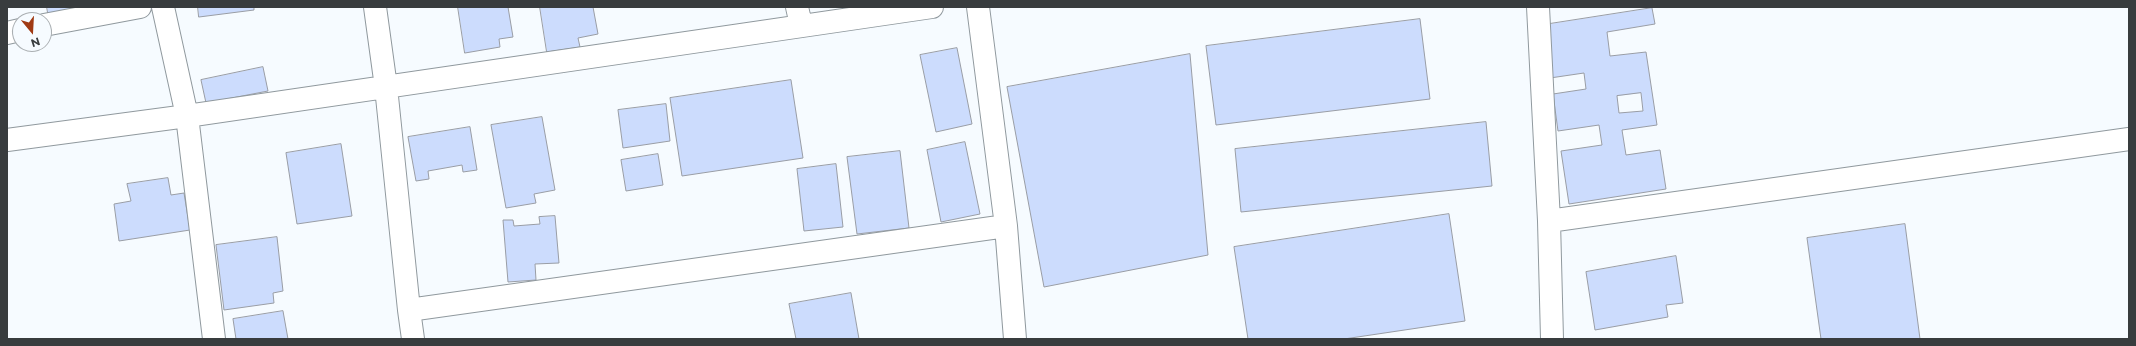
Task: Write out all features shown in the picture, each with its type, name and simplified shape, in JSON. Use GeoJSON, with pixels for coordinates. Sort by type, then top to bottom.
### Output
{"type":"FeatureCollection","features":[{"type":"Feature","properties":{"kind":"street"},"geometry":{"type":"LineString","coordinates":[[52,24],[140,7]]}},
{"type":"Feature","properties":{"kind":"street"},"geometry":{"type":"LineString","coordinates":[[163,7],[187,116],[214,339]]}},
{"type":"Feature","properties":{"kind":"street"},"geometry":{"type":"LineString","coordinates":[[375,7],[386,87],[413,339]]}},
{"type":"Feature","properties":{"kind":"street"},"geometry":{"type":"LineString","coordinates":[[7,140],[386,87],[799,16],[932,7]]}},
{"type":"Feature","properties":{"kind":"street"},"geometry":{"type":"LineString","coordinates":[[978,7],[1006,226],[1015,339]]}},
{"type":"Feature","properties":{"kind":"street"},"geometry":{"type":"LineString","coordinates":[[1538,7],[1549,221],[1552,339]]}},
{"type":"Feature","properties":{"kind":"street"},"geometry":{"type":"LineString","coordinates":[[1549,221],[2129,139]]}},
{"type":"Feature","properties":{"kind":"street"},"geometry":{"type":"LineString","coordinates":[[409,310],[1006,226]]}},
{"type":"Feature","properties":{"kind":"building"},"geometry":{"type":"Polygon","coordinates":[[[47,7],[86,7],[52,18],[52,12],[48,12],[47,7]]]}},
{"type":"Feature","properties":{"kind":"building"},"geometry":{"type":"Polygon","coordinates":[[[198,7],[254,7],[254,10],[199,17],[198,7]]]}},
{"type":"Feature","properties":{"kind":"building"},"geometry":{"type":"Polygon","coordinates":[[[458,7],[508,7],[513,37],[499,39],[500,47],[465,53],[458,7]]]}},
{"type":"Feature","properties":{"kind":"building"},"geometry":{"type":"Polygon","coordinates":[[[540,7],[593,7],[598,34],[578,38],[580,47],[547,52],[540,7]]]}},
{"type":"Feature","properties":{"kind":"building"},"geometry":{"type":"Polygon","coordinates":[[[1652,8],[1655,24],[1607,32],[1610,56],[1646,52],[1657,125],[1622,130],[1626,155],[1660,150],[1666,189],[1569,204],[1561,151],[1602,145],[1599,125],[1558,131],[1553,94],[1586,89],[1584,73],[1550,78],[1543,25],[1652,8]],[[1641,93],[1617,96],[1619,113],[1643,111],[1641,93]]]}},
{"type":"Feature","properties":{"kind":"building"},"geometry":{"type":"Polygon","coordinates":[[[1420,19],[1430,99],[1216,125],[1206,46],[1420,19]]]}},
{"type":"Feature","properties":{"kind":"building"},"geometry":{"type":"Polygon","coordinates":[[[957,48],[972,124],[936,132],[920,55],[957,48]]]}},
{"type":"Feature","properties":{"kind":"building"},"geometry":{"type":"Polygon","coordinates":[[[1190,54],[1208,255],[1044,287],[1007,87],[1190,54]]]}},
{"type":"Feature","properties":{"kind":"building"},"geometry":{"type":"Polygon","coordinates":[[[263,67],[268,91],[206,103],[201,80],[263,67]]]}},
{"type":"Feature","properties":{"kind":"building"},"geometry":{"type":"Polygon","coordinates":[[[791,80],[803,158],[682,176],[670,98],[791,80]]]}},
{"type":"Feature","properties":{"kind":"building"},"geometry":{"type":"Polygon","coordinates":[[[666,104],[670,141],[623,148],[618,110],[666,104]]]}},
{"type":"Feature","properties":{"kind":"building"},"geometry":{"type":"Polygon","coordinates":[[[542,117],[555,190],[534,194],[536,203],[506,208],[491,125],[542,117]]]}},
{"type":"Feature","properties":{"kind":"building"},"geometry":{"type":"Polygon","coordinates":[[[1486,122],[1492,186],[1241,212],[1235,149],[1486,122]]]}},
{"type":"Feature","properties":{"kind":"building"},"geometry":{"type":"Polygon","coordinates":[[[470,127],[477,170],[463,172],[462,165],[428,171],[429,179],[416,181],[408,137],[470,127]]]}},
{"type":"Feature","properties":{"kind":"building"},"geometry":{"type":"Polygon","coordinates":[[[965,142],[980,214],[941,222],[927,150],[965,142]]]}},
{"type":"Feature","properties":{"kind":"building"},"geometry":{"type":"Polygon","coordinates":[[[341,144],[352,216],[297,224],[286,153],[341,144]]]}},
{"type":"Feature","properties":{"kind":"building"},"geometry":{"type":"Polygon","coordinates":[[[900,151],[909,228],[857,234],[847,157],[900,151]]]}},
{"type":"Feature","properties":{"kind":"building"},"geometry":{"type":"Polygon","coordinates":[[[658,154],[663,185],[626,191],[621,160],[658,154]]]}},
{"type":"Feature","properties":{"kind":"building"},"geometry":{"type":"Polygon","coordinates":[[[836,164],[843,227],[804,231],[797,169],[836,164]]]}},
{"type":"Feature","properties":{"kind":"building"},"geometry":{"type":"Polygon","coordinates":[[[168,178],[171,195],[184,193],[190,230],[119,241],[114,204],[131,201],[127,184],[168,178]]]}},
{"type":"Feature","properties":{"kind":"building"},"geometry":{"type":"Polygon","coordinates":[[[1449,214],[1465,321],[1344,339],[1248,339],[1234,247],[1449,214]]]}},
{"type":"Feature","properties":{"kind":"building"},"geometry":{"type":"Polygon","coordinates":[[[555,216],[559,263],[535,264],[536,280],[508,282],[503,220],[513,220],[514,226],[540,224],[539,217],[555,216]]]}},
{"type":"Feature","properties":{"kind":"building"},"geometry":{"type":"Polygon","coordinates":[[[1905,224],[1920,339],[1821,339],[1807,238],[1905,224]]]}},
{"type":"Feature","properties":{"kind":"building"},"geometry":{"type":"Polygon","coordinates":[[[277,237],[283,291],[273,293],[274,303],[224,310],[216,245],[277,237]]]}},
{"type":"Feature","properties":{"kind":"building"},"geometry":{"type":"Polygon","coordinates":[[[1676,256],[1683,303],[1666,305],[1668,317],[1595,330],[1586,272],[1676,256]]]}},
{"type":"Feature","properties":{"kind":"building"},"geometry":{"type":"Polygon","coordinates":[[[851,293],[859,339],[796,339],[789,304],[851,293]]]}},
{"type":"Feature","properties":{"kind":"building"},"geometry":{"type":"Polygon","coordinates":[[[283,311],[288,339],[236,339],[233,319],[283,311]]]}}]}
